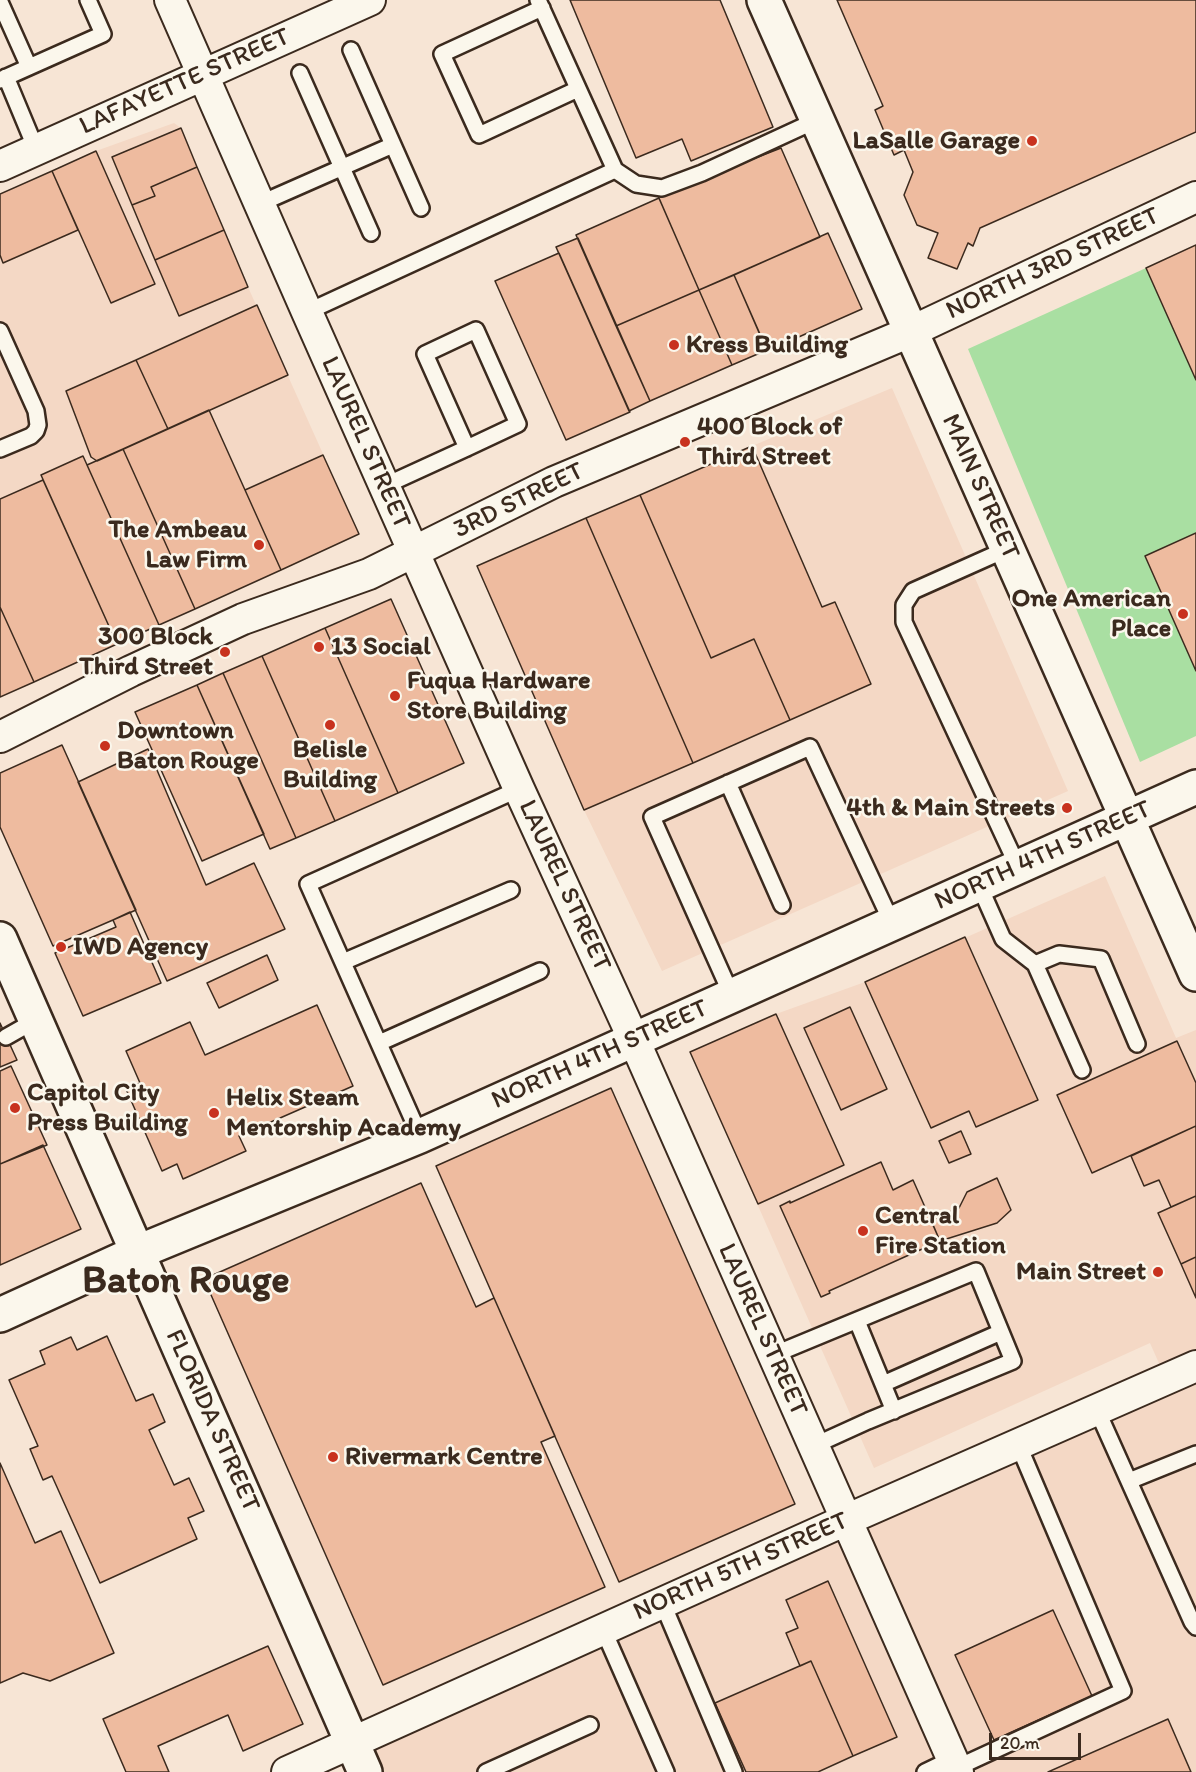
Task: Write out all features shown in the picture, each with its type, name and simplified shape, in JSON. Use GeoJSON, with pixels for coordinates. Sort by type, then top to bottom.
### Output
{"type":"FeatureCollection","features":[{"type":"Feature","properties":{"kind":"street","name":"LAUREL STREET"},"geometry":{"type":"LineString","coordinates":[[170,0],[384,486],[634,1040],[955,1766]]}},
{"type":"Feature","properties":{"kind":"street","name":"LAFAYETTE STREET"},"geometry":{"type":"LineString","coordinates":[[0,166],[370,0]]}},
{"type":"Feature","properties":{"kind":"street","name":"MAIN STREET"},"geometry":{"type":"LineString","coordinates":[[764,0],[1196,974]]}},
{"type":"Feature","properties":{"kind":"street","name":"NORTH 3RD STREET"},"geometry":{"type":"LineString","coordinates":[[910,332],[1196,197]]}},
{"type":"Feature","properties":{"kind":"street","name":"3RD STREET"},"geometry":{"type":"LineString","coordinates":[[0,737],[131,671],[243,619],[369,574],[554,482],[910,332]]}},
{"type":"Feature","properties":{"kind":"street","name":"NORTH 4TH STREET"},"geometry":{"type":"LineString","coordinates":[[0,1315],[138,1252],[420,1136],[1196,787]]}},
{"type":"Feature","properties":{"kind":"street","name":"FLORIDA STREET"},"geometry":{"type":"LineString","coordinates":[[0,939],[365,1772]]}},
{"type":"Feature","properties":{"kind":"street","name":"NORTH 5TH STREET"},"geometry":{"type":"LineString","coordinates":[[287,1772],[662,1602],[1196,1366]]}},
{"type":"Feature","properties":{"kind":"lane"},"geometry":{"type":"LineString","coordinates":[[36,149],[3,79],[103,34],[88,0]]}},
{"type":"Feature","properties":{"kind":"lane"},"geometry":{"type":"LineString","coordinates":[[0,2],[29,67]]}},
{"type":"Feature","properties":{"kind":"lane"},"geometry":{"type":"LineString","coordinates":[[578,89],[479,135],[442,54],[540,4],[615,170],[636,184],[662,188],[702,173],[817,120]]}},
{"type":"Feature","properties":{"kind":"lane"},"geometry":{"type":"LineString","coordinates":[[351,50],[421,208]]}},
{"type":"Feature","properties":{"kind":"lane"},"geometry":{"type":"LineString","coordinates":[[300,74],[370,233]]}},
{"type":"Feature","properties":{"kind":"lane"},"geometry":{"type":"LineString","coordinates":[[259,204],[393,145]]}},
{"type":"Feature","properties":{"kind":"lane"},"geometry":{"type":"LineString","coordinates":[[307,312],[615,170]]}},
{"type":"Feature","properties":{"kind":"lane"},"geometry":{"type":"LineString","coordinates":[[384,486],[467,448],[518,424],[476,330],[425,354],[467,448]]}},
{"type":"Feature","properties":{"kind":"lane"},"geometry":{"type":"LineString","coordinates":[[0,332],[36,411],[38,425],[31,436],[0,449]]}},
{"type":"Feature","properties":{"kind":"lane"},"geometry":{"type":"LineString","coordinates":[[1007,549],[913,591],[904,606],[904,621],[1018,867]]}},
{"type":"Feature","properties":{"kind":"lane"},"geometry":{"type":"LineString","coordinates":[[732,996],[652,817],[810,747],[892,924]]}},
{"type":"Feature","properties":{"kind":"lane"},"geometry":{"type":"LineString","coordinates":[[728,783],[782,905]]}},
{"type":"Feature","properties":{"kind":"lane"},"geometry":{"type":"LineString","coordinates":[[420,1136],[308,884],[519,789]]}},
{"type":"Feature","properties":{"kind":"lane"},"geometry":{"type":"LineString","coordinates":[[979,885],[1002,939],[1035,964],[1082,1070]]}},
{"type":"Feature","properties":{"kind":"lane"},"geometry":{"type":"LineString","coordinates":[[343,962],[511,890]]}},
{"type":"Feature","properties":{"kind":"lane"},"geometry":{"type":"LineString","coordinates":[[1035,964],[1059,954],[1101,959],[1137,1044]]}},
{"type":"Feature","properties":{"kind":"lane"},"geometry":{"type":"LineString","coordinates":[[379,1043],[540,971]]}},
{"type":"Feature","properties":{"kind":"lane"},"geometry":{"type":"LineString","coordinates":[[6,1037],[36,1020]]}},
{"type":"Feature","properties":{"kind":"lane"},"geometry":{"type":"LineString","coordinates":[[773,1356],[976,1271],[1013,1361],[813,1446]]}},
{"type":"Feature","properties":{"kind":"lane"},"geometry":{"type":"LineString","coordinates":[[857,1321],[894,1411]]}},
{"type":"Feature","properties":{"kind":"lane"},"geometry":{"type":"LineString","coordinates":[[883,1384],[1001,1332]]}},
{"type":"Feature","properties":{"kind":"lane"},"geometry":{"type":"LineString","coordinates":[[1097,1410],[1196,1627]]}},
{"type":"Feature","properties":{"kind":"lane"},"geometry":{"type":"LineString","coordinates":[[925,1772],[955,1766],[1123,1691],[1018,1444]]}},
{"type":"Feature","properties":{"kind":"lane"},"geometry":{"type":"LineString","coordinates":[[1129,1481],[1196,1454]]}},
{"type":"Feature","properties":{"kind":"lane"},"geometry":{"type":"LineString","coordinates":[[662,1602],[734,1772]]}},
{"type":"Feature","properties":{"kind":"lane"},"geometry":{"type":"LineString","coordinates":[[603,1629],[666,1772]]}},
{"type":"Feature","properties":{"kind":"lane"},"geometry":{"type":"LineString","coordinates":[[486,1772],[590,1725]]}},
{"type":"Feature","properties":{"kind":"shaded area"},"geometry":{"type":"Polygon","coordinates":[[[174,123],[181,128],[248,287],[359,534],[0,697],[0,194],[96,151],[174,123]]]}},
{"type":"Feature","properties":{"kind":"shaded area"},"geometry":{"type":"Polygon","coordinates":[[[892,388],[1068,791],[662,971],[584,810],[477,566],[752,446],[892,388]]]}},
{"type":"Feature","properties":{"kind":"shaded area"},"geometry":{"type":"Polygon","coordinates":[[[1105,876],[1176,1038],[1196,1030],[1196,1772],[365,1772],[352,1742],[1166,1379],[1150,1343],[874,1468],[690,1052],[776,1014],[865,982],[1105,876]]]}},
{"type":"Feature","properties":{"kind":"green space"},"geometry":{"type":"Polygon","coordinates":[[[1146,268],[1196,380],[1196,736],[1140,762],[968,349],[1146,268]]]}},
{"type":"Feature","properties":{"kind":"building"},"geometry":{"type":"Polygon","coordinates":[[[570,0],[720,0],[773,127],[691,161],[682,139],[636,158],[570,0]]]}},
{"type":"Feature","properties":{"kind":"building","name":"LaSalle Garage"},"geometry":{"type":"Polygon","coordinates":[[[837,0],[1196,0],[1196,132],[980,228],[973,246],[968,243],[957,269],[928,258],[938,233],[917,225],[904,195],[913,172],[904,150],[894,155],[875,110],[883,106],[837,0]]]}},
{"type":"Feature","properties":{"kind":"building"},"geometry":{"type":"Polygon","coordinates":[[[181,128],[197,167],[151,187],[155,196],[132,205],[112,157],[181,128]]]}},
{"type":"Feature","properties":{"kind":"building"},"geometry":{"type":"Polygon","coordinates":[[[781,148],[820,237],[699,290],[658,196],[781,148]]]}},
{"type":"Feature","properties":{"kind":"building"},"geometry":{"type":"Polygon","coordinates":[[[96,151],[155,284],[111,303],[52,171],[96,151]]]}},
{"type":"Feature","properties":{"kind":"building"},"geometry":{"type":"Polygon","coordinates":[[[197,167],[224,230],[155,260],[132,205],[155,196],[151,187],[197,167]]]}},
{"type":"Feature","properties":{"kind":"building"},"geometry":{"type":"Polygon","coordinates":[[[52,171],[78,230],[3,263],[0,255],[0,194],[52,171]]]}},
{"type":"Feature","properties":{"kind":"building"},"geometry":{"type":"Polygon","coordinates":[[[659,198],[699,290],[616,326],[576,235],[659,198]]]}},
{"type":"Feature","properties":{"kind":"building"},"geometry":{"type":"Polygon","coordinates":[[[224,230],[248,287],[179,316],[155,260],[224,230]]]}},
{"type":"Feature","properties":{"kind":"building"},"geometry":{"type":"Polygon","coordinates":[[[828,233],[862,309],[767,351],[734,275],[828,233]]]}},
{"type":"Feature","properties":{"kind":"building"},"geometry":{"type":"Polygon","coordinates":[[[578,238],[650,401],[629,411],[556,247],[578,238]]]}},
{"type":"Feature","properties":{"kind":"building"},"geometry":{"type":"Polygon","coordinates":[[[1196,245],[1196,380],[1146,268],[1196,245]]]}},
{"type":"Feature","properties":{"kind":"building"},"geometry":{"type":"Polygon","coordinates":[[[559,253],[630,412],[566,440],[495,281],[559,253]]]}},
{"type":"Feature","properties":{"kind":"building"},"geometry":{"type":"Polygon","coordinates":[[[734,275],[767,350],[732,365],[699,290],[734,275]]]}},
{"type":"Feature","properties":{"kind":"building","name":"Kress Building"},"geometry":{"type":"Polygon","coordinates":[[[699,290],[732,365],[650,401],[616,326],[699,290]]]}},
{"type":"Feature","properties":{"kind":"building"},"geometry":{"type":"Polygon","coordinates":[[[257,305],[288,375],[168,429],[136,360],[257,305]]]}},
{"type":"Feature","properties":{"kind":"building"},"geometry":{"type":"Polygon","coordinates":[[[136,360],[168,429],[97,461],[91,457],[66,391],[136,360]]]}},
{"type":"Feature","properties":{"kind":"building"},"geometry":{"type":"Polygon","coordinates":[[[209,410],[281,570],[195,609],[123,449],[209,410]]]}},
{"type":"Feature","properties":{"kind":"building"},"geometry":{"type":"Polygon","coordinates":[[[752,446],[822,607],[835,602],[871,684],[790,720],[754,639],[711,658],[640,495],[752,446]]]}},
{"type":"Feature","properties":{"kind":"building"},"geometry":{"type":"Polygon","coordinates":[[[123,449],[195,609],[159,625],[87,465],[123,449]]]}},
{"type":"Feature","properties":{"kind":"building"},"geometry":{"type":"Polygon","coordinates":[[[323,455],[359,534],[281,570],[245,490],[323,455]]]}},
{"type":"Feature","properties":{"kind":"building"},"geometry":{"type":"Polygon","coordinates":[[[83,456],[159,625],[117,644],[41,475],[83,456]]]}},
{"type":"Feature","properties":{"kind":"building"},"geometry":{"type":"Polygon","coordinates":[[[43,480],[117,644],[34,682],[0,607],[0,499],[43,480]]]}},
{"type":"Feature","properties":{"kind":"building"},"geometry":{"type":"Polygon","coordinates":[[[640,495],[711,658],[754,639],[790,720],[693,763],[586,518],[640,495]]]}},
{"type":"Feature","properties":{"kind":"building"},"geometry":{"type":"Polygon","coordinates":[[[586,518],[693,763],[584,810],[477,566],[586,518]]]}},
{"type":"Feature","properties":{"kind":"building","name":"One American Place"},"geometry":{"type":"Polygon","coordinates":[[[1196,533],[1196,671],[1145,556],[1196,533]]]}},
{"type":"Feature","properties":{"kind":"building","name":"Fuqua Hardware Store Building"},"geometry":{"type":"Polygon","coordinates":[[[391,599],[464,763],[398,793],[325,628],[391,599]]]}},
{"type":"Feature","properties":{"kind":"building"},"geometry":{"type":"Polygon","coordinates":[[[0,607],[34,682],[0,697],[0,607]]]}},
{"type":"Feature","properties":{"kind":"building","name":"Belisle Building"},"geometry":{"type":"Polygon","coordinates":[[[325,628],[398,793],[335,821],[262,656],[325,628]]]}},
{"type":"Feature","properties":{"kind":"building"},"geometry":{"type":"Polygon","coordinates":[[[262,656],[335,821],[296,838],[223,673],[262,656]]]}},
{"type":"Feature","properties":{"kind":"building"},"geometry":{"type":"Polygon","coordinates":[[[223,673],[296,838],[270,849],[197,685],[223,673]]]}},
{"type":"Feature","properties":{"kind":"building"},"geometry":{"type":"Polygon","coordinates":[[[197,685],[264,834],[202,861],[135,712],[197,685]]]}},
{"type":"Feature","properties":{"kind":"building"},"geometry":{"type":"Polygon","coordinates":[[[62,745],[136,910],[53,946],[0,827],[0,773],[62,745]]]}},
{"type":"Feature","properties":{"kind":"building"},"geometry":{"type":"Polygon","coordinates":[[[148,749],[206,885],[254,863],[285,929],[167,981],[78,782],[148,749]]]}},
{"type":"Feature","properties":{"kind":"building"},"geometry":{"type":"Polygon","coordinates":[[[130,912],[161,983],[83,1016],[55,953],[116,927],[113,920],[130,912]]]}},
{"type":"Feature","properties":{"kind":"building"},"geometry":{"type":"Polygon","coordinates":[[[965,937],[1038,1100],[976,1127],[969,1111],[931,1128],[865,982],[965,937]]]}},
{"type":"Feature","properties":{"kind":"building"},"geometry":{"type":"Polygon","coordinates":[[[267,955],[278,980],[219,1008],[207,983],[267,955]]]}},
{"type":"Feature","properties":{"kind":"building","name":"Helix Steam Mentorship Academy"},"geometry":{"type":"Polygon","coordinates":[[[317,1005],[353,1086],[239,1136],[246,1151],[183,1179],[177,1164],[162,1171],[126,1089],[140,1083],[126,1051],[190,1022],[205,1055],[317,1005]]]}},
{"type":"Feature","properties":{"kind":"building"},"geometry":{"type":"Polygon","coordinates":[[[850,1007],[887,1089],[841,1110],[804,1028],[850,1007]]]}},
{"type":"Feature","properties":{"kind":"building"},"geometry":{"type":"Polygon","coordinates":[[[776,1014],[844,1165],[758,1204],[690,1052],[776,1014]]]}},
{"type":"Feature","properties":{"kind":"building"},"geometry":{"type":"Polygon","coordinates":[[[0,1023],[17,1060],[0,1067],[0,1023]]]}},
{"type":"Feature","properties":{"kind":"building"},"geometry":{"type":"Polygon","coordinates":[[[1177,1041],[1196,1083],[1196,1126],[1092,1173],[1057,1095],[1177,1041]]]}},
{"type":"Feature","properties":{"kind":"building","name":"Capitol City Press Building"},"geometry":{"type":"Polygon","coordinates":[[[11,1066],[47,1145],[0,1164],[0,1071],[11,1066]]]}},
{"type":"Feature","properties":{"kind":"building"},"geometry":{"type":"Polygon","coordinates":[[[611,1088],[795,1504],[619,1582],[436,1166],[611,1088]]]}},
{"type":"Feature","properties":{"kind":"building"},"geometry":{"type":"Polygon","coordinates":[[[1196,1126],[1196,1196],[1171,1207],[1159,1180],[1144,1186],[1131,1156],[1196,1126]]]}},
{"type":"Feature","properties":{"kind":"building"},"geometry":{"type":"Polygon","coordinates":[[[961,1131],[971,1154],[949,1163],[939,1141],[961,1131]]]}},
{"type":"Feature","properties":{"kind":"building"},"geometry":{"type":"Polygon","coordinates":[[[43,1145],[81,1229],[0,1265],[0,1164],[43,1145]]]}},
{"type":"Feature","properties":{"kind":"building","name":"Central Fire Station"},"geometry":{"type":"Polygon","coordinates":[[[881,1162],[893,1190],[913,1180],[940,1241],[829,1291],[830,1293],[821,1297],[780,1206],[881,1162]]]}},
{"type":"Feature","properties":{"kind":"building"},"geometry":{"type":"Polygon","coordinates":[[[997,1178],[1011,1210],[997,1223],[940,1241],[931,1220],[959,1208],[967,1192],[997,1178]]]}},
{"type":"Feature","properties":{"kind":"building"},"geometry":{"type":"Polygon","coordinates":[[[421,1183],[476,1307],[494,1298],[555,1436],[541,1442],[605,1587],[383,1685],[204,1279],[421,1183]]]}},
{"type":"Feature","properties":{"kind":"building"},"geometry":{"type":"Polygon","coordinates":[[[1196,1196],[1196,1257],[1181,1264],[1158,1213],[1196,1196]]]}},
{"type":"Feature","properties":{"kind":"building"},"geometry":{"type":"Polygon","coordinates":[[[1196,1257],[1196,1298],[1181,1264],[1196,1257]]]}},
{"type":"Feature","properties":{"kind":"building"},"geometry":{"type":"Polygon","coordinates":[[[107,1336],[136,1401],[153,1394],[165,1422],[149,1430],[174,1485],[189,1478],[204,1511],[188,1518],[197,1539],[100,1583],[52,1476],[43,1480],[30,1449],[38,1446],[9,1380],[45,1364],[40,1351],[71,1337],[77,1350],[107,1336]]]}},
{"type":"Feature","properties":{"kind":"building"},"geometry":{"type":"Polygon","coordinates":[[[0,1463],[35,1543],[61,1531],[114,1653],[50,1681],[23,1673],[0,1683],[0,1463]]]}},
{"type":"Feature","properties":{"kind":"building"},"geometry":{"type":"Polygon","coordinates":[[[828,1581],[897,1737],[853,1756],[811,1661],[800,1666],[786,1633],[798,1628],[786,1600],[828,1581]]]}},
{"type":"Feature","properties":{"kind":"building"},"geometry":{"type":"Polygon","coordinates":[[[1053,1610],[1092,1696],[994,1740],[955,1655],[1053,1610]]]}},
{"type":"Feature","properties":{"kind":"building"},"geometry":{"type":"Polygon","coordinates":[[[268,1646],[303,1724],[243,1751],[228,1715],[158,1746],[169,1772],[126,1772],[103,1719],[268,1646]]]}},
{"type":"Feature","properties":{"kind":"building"},"geometry":{"type":"Polygon","coordinates":[[[811,1661],[853,1756],[818,1772],[746,1772],[715,1703],[811,1661]]]}},
{"type":"Feature","properties":{"kind":"building"},"geometry":{"type":"Polygon","coordinates":[[[1168,1719],[1191,1772],[1048,1772],[1168,1719]]]}},
{"type":"Feature","properties":{"kind":"place","name":"LaSalle Garage"},"geometry":{"type":"Point","coordinates":[1032,141]}},
{"type":"Feature","properties":{"kind":"place","name":"Kress Building"},"geometry":{"type":"Point","coordinates":[674,345]}},
{"type":"Feature","properties":{"kind":"place","name":"400 Block of Third Street"},"geometry":{"type":"Point","coordinates":[685,442]}},
{"type":"Feature","properties":{"kind":"place","name":"The Ambeau Law Firm"},"geometry":{"type":"Point","coordinates":[259,545]}},
{"type":"Feature","properties":{"kind":"place","name":"One American Place"},"geometry":{"type":"Point","coordinates":[1183,614]}},
{"type":"Feature","properties":{"kind":"place","name":"13 Social"},"geometry":{"type":"Point","coordinates":[319,647]}},
{"type":"Feature","properties":{"kind":"place","name":"300 Block Third Street"},"geometry":{"type":"Point","coordinates":[225,652]}},
{"type":"Feature","properties":{"kind":"place","name":"Fuqua Hardware Store Building"},"geometry":{"type":"Point","coordinates":[395,696]}},
{"type":"Feature","properties":{"kind":"place","name":"Belisle Building"},"geometry":{"type":"Point","coordinates":[330,725]}},
{"type":"Feature","properties":{"kind":"place","name":"Downtown Baton Rouge"},"geometry":{"type":"Point","coordinates":[105,746]}},
{"type":"Feature","properties":{"kind":"place","name":"4th & Main Streets"},"geometry":{"type":"Point","coordinates":[1067,808]}},
{"type":"Feature","properties":{"kind":"place","name":"IWD Agency"},"geometry":{"type":"Point","coordinates":[61,947]}},
{"type":"Feature","properties":{"kind":"place","name":"Capitol City Press Building"},"geometry":{"type":"Point","coordinates":[15,1108]}},
{"type":"Feature","properties":{"kind":"place","name":"Helix Steam Mentorship Academy"},"geometry":{"type":"Point","coordinates":[214,1113]}},
{"type":"Feature","properties":{"kind":"place","name":"Central Fire Station"},"geometry":{"type":"Point","coordinates":[863,1231]}},
{"type":"Feature","properties":{"kind":"place","name":"Main Street"},"geometry":{"type":"Point","coordinates":[1158,1272]}},
{"type":"Feature","properties":{"kind":"place","name":"Rivermark Centre"},"geometry":{"type":"Point","coordinates":[333,1457]}},
{"type":"Feature","properties":{"kind":"district","name":"Baton Rouge"},"geometry":{"type":"Point","coordinates":[186,1282]}}]}
